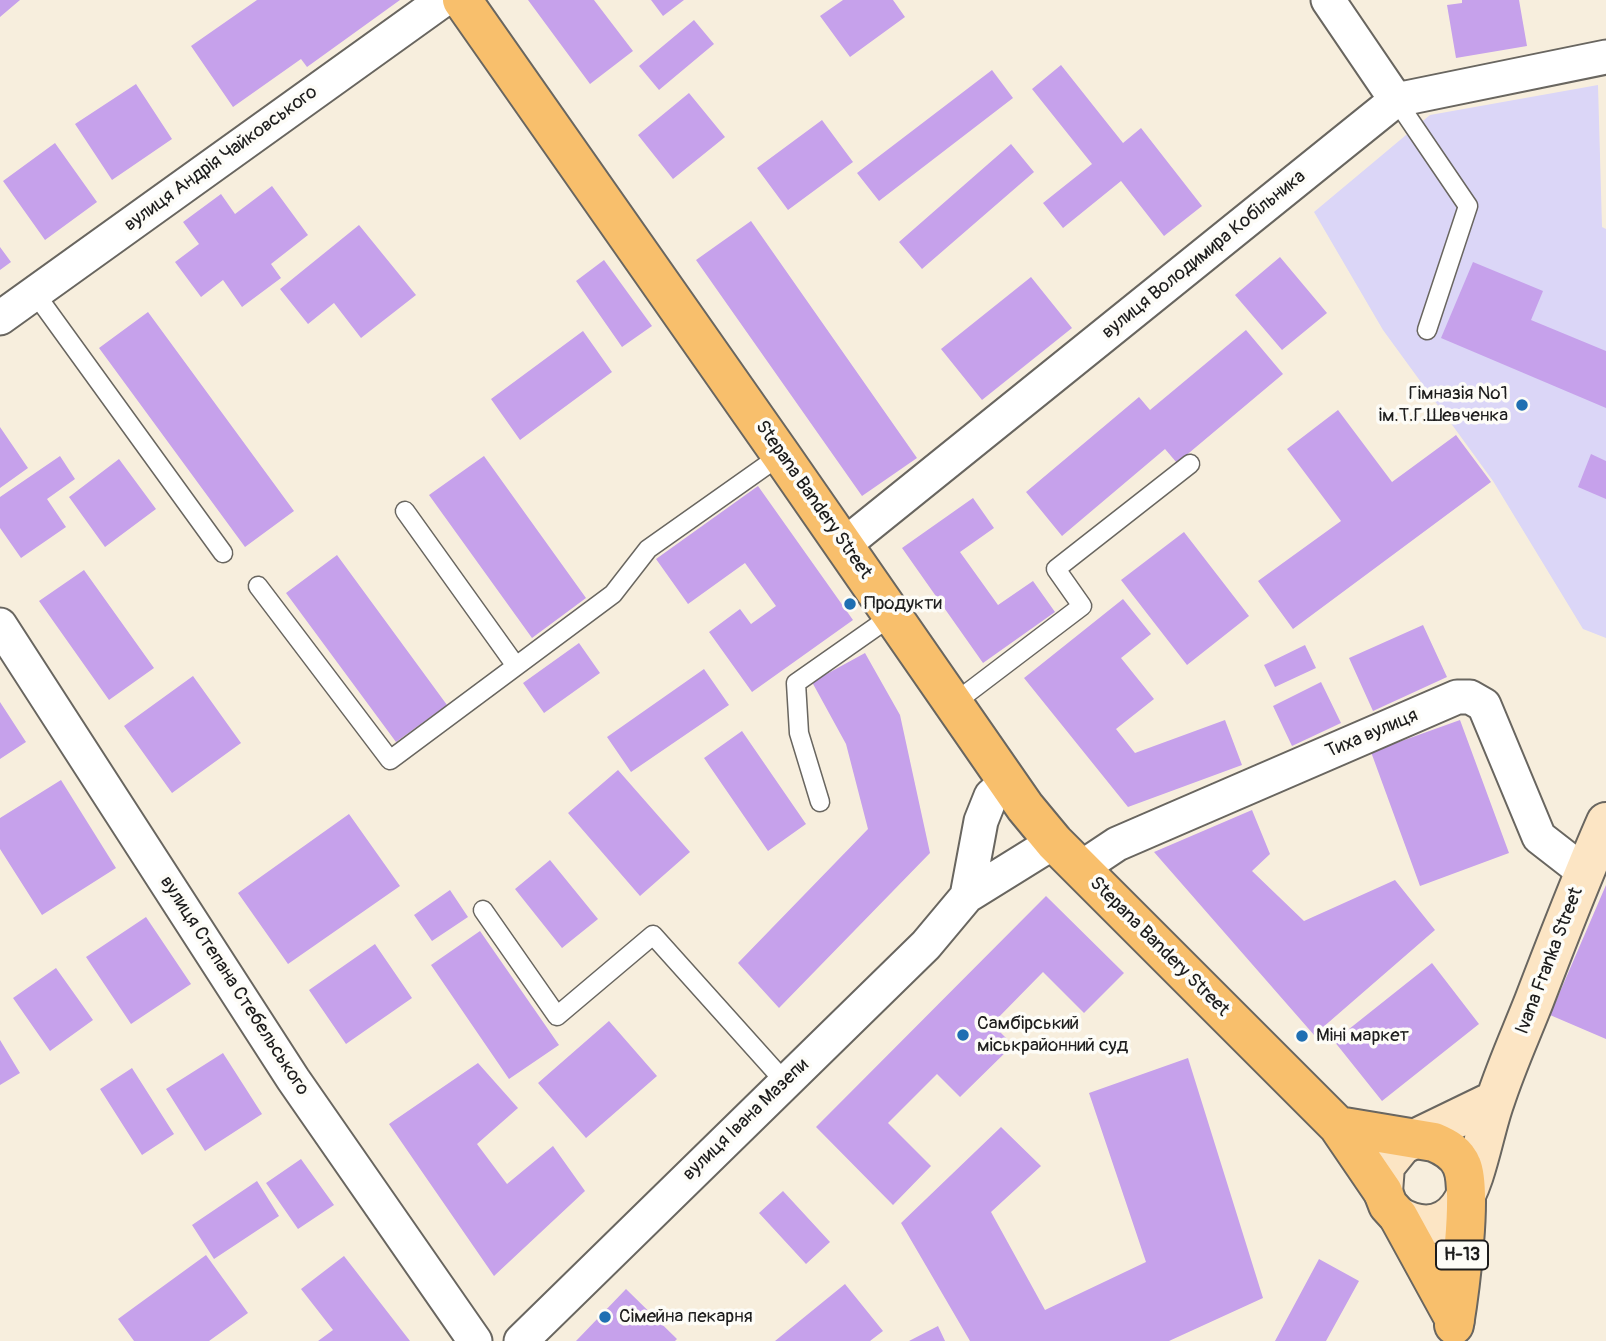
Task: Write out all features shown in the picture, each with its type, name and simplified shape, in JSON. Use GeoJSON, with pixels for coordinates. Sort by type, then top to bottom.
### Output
{"type":"FeatureCollection","features":[{"type":"Feature","properties":{"kind":"main road","name":"Stepana Bandery Street"},"geometry":{"type":"LineString","coordinates":[[462,0],[781,454],[1007,782],[1068,855],[1338,1126],[1390,1204]]}},
{"type":"Feature","properties":{"kind":"main road","name":"Ivana Franka Street"},"geometry":{"type":"LineString","coordinates":[[1453,1331],[1468,1190],[1495,1100],[1606,822]]}},
{"type":"Feature","properties":{"kind":"main road"},"geometry":{"type":"LineString","coordinates":[[1390,1204],[1385,1166],[1402,1146],[1495,1100]]}},
{"type":"Feature","properties":{"kind":"main road","name":"Н-13"},"geometry":{"type":"LineString","coordinates":[[1338,1126],[1415,1139]]}},
{"type":"Feature","properties":{"kind":"main road","name":"Ivana Franka Street"},"geometry":{"type":"LineString","coordinates":[[1390,1204],[1417,1224],[1437,1223],[1449,1217],[1459,1207],[1468,1190],[1464,1168],[1457,1156],[1434,1142],[1415,1139]]}},
{"type":"Feature","properties":{"kind":"main road","name":"Ivana Franka Street"},"geometry":{"type":"LineString","coordinates":[[1390,1204],[1453,1331]]}},
{"type":"Feature","properties":{"kind":"street","name":"вулиця Андрія Чайковського"},"geometry":{"type":"LineString","coordinates":[[0,318],[443,0]]}},
{"type":"Feature","properties":{"kind":"street"},"geometry":{"type":"LineString","coordinates":[[1328,0],[1396,100]]}},
{"type":"Feature","properties":{"kind":"street","name":"вулиця Володимира Кобільника"},"geometry":{"type":"LineString","coordinates":[[844,545],[1396,100],[1606,57]]}},
{"type":"Feature","properties":{"kind":"street","name":"вулиця Степана Стебельського"},"geometry":{"type":"LineString","coordinates":[[1,630],[293,1079],[475,1341]]}},
{"type":"Feature","properties":{"kind":"street","name":"Тиха вулиця"},"geometry":{"type":"LineString","coordinates":[[1068,855],[1117,844],[1457,698],[1470,697],[1484,705],[1539,837],[1584,873]]}},
{"type":"Feature","properties":{"kind":"street","name":"вулиця Івана Мазепи"},"geometry":{"type":"LineString","coordinates":[[967,896],[981,821],[991,796],[1007,782]]}},
{"type":"Feature","properties":{"kind":"street","name":"вулиця Івана Мазепи"},"geometry":{"type":"LineString","coordinates":[[521,1341],[926,946],[967,896],[1068,855]]}},
{"type":"Feature","properties":{"kind":"lane"},"geometry":{"type":"LineString","coordinates":[[1396,100],[1468,206],[1427,330]]}},
{"type":"Feature","properties":{"kind":"lane"},"geometry":{"type":"LineString","coordinates":[[34,292],[223,553]]}},
{"type":"Feature","properties":{"kind":"lane"},"geometry":{"type":"LineString","coordinates":[[258,586],[390,760],[613,594],[648,549],[781,454]]}},
{"type":"Feature","properties":{"kind":"lane"},"geometry":{"type":"LineString","coordinates":[[953,704],[1082,606],[1056,569],[1190,464]]}},
{"type":"Feature","properties":{"kind":"lane"},"geometry":{"type":"LineString","coordinates":[[405,511],[516,666]]}},
{"type":"Feature","properties":{"kind":"lane"},"geometry":{"type":"LineString","coordinates":[[820,802],[799,733],[796,683],[893,615]]}},
{"type":"Feature","properties":{"kind":"lane"},"geometry":{"type":"LineString","coordinates":[[483,910],[557,1016],[653,935],[785,1082]]}},
{"type":"Feature","properties":{"kind":"shaded area","name":"Гімназія №1 ім.Т.Г.Шевченка"},"geometry":{"type":"Polygon","coordinates":[[[1598,85],[1602,227],[1606,229],[1606,638],[1583,629],[1493,481],[1383,330],[1314,212],[1430,115],[1598,85]]]}},
{"type":"Feature","properties":{"kind":"building"},"geometry":{"type":"Polygon","coordinates":[[[0,0],[20,0],[0,17],[0,0]]]}},
{"type":"Feature","properties":{"kind":"building"},"geometry":{"type":"Polygon","coordinates":[[[257,0],[400,0],[307,67],[301,59],[233,107],[191,46],[257,0]]]}},
{"type":"Feature","properties":{"kind":"building"},"geometry":{"type":"Polygon","coordinates":[[[528,0],[594,0],[633,51],[590,84],[528,0]]]}},
{"type":"Feature","properties":{"kind":"building"},"geometry":{"type":"Polygon","coordinates":[[[651,0],[684,0],[663,16],[651,0]]]}},
{"type":"Feature","properties":{"kind":"building"},"geometry":{"type":"Polygon","coordinates":[[[843,0],[893,0],[905,17],[850,57],[820,16],[843,0]]]}},
{"type":"Feature","properties":{"kind":"building"},"geometry":{"type":"Polygon","coordinates":[[[1462,0],[1519,0],[1527,46],[1456,58],[1447,5],[1462,3],[1462,0]]]}},
{"type":"Feature","properties":{"kind":"building"},"geometry":{"type":"Polygon","coordinates":[[[694,20],[714,44],[659,90],[639,66],[694,20]]]}},
{"type":"Feature","properties":{"kind":"building"},"geometry":{"type":"Polygon","coordinates":[[[1061,65],[1123,143],[1141,128],[1202,206],[1164,236],[1121,181],[1063,228],[1043,203],[1092,164],[1032,89],[1061,65]]]}},
{"type":"Feature","properties":{"kind":"building"},"geometry":{"type":"Polygon","coordinates":[[[992,70],[1013,98],[879,201],[857,173],[992,70]]]}},
{"type":"Feature","properties":{"kind":"building"},"geometry":{"type":"Polygon","coordinates":[[[136,84],[172,139],[112,180],[75,124],[136,84]]]}},
{"type":"Feature","properties":{"kind":"building"},"geometry":{"type":"Polygon","coordinates":[[[689,93],[725,137],[673,179],[638,135],[689,93]]]}},
{"type":"Feature","properties":{"kind":"building"},"geometry":{"type":"Polygon","coordinates":[[[822,120],[853,162],[788,210],[757,168],[822,120]]]}},
{"type":"Feature","properties":{"kind":"building"},"geometry":{"type":"Polygon","coordinates":[[[55,143],[97,202],[45,240],[3,181],[55,143]]]}},
{"type":"Feature","properties":{"kind":"building"},"geometry":{"type":"Polygon","coordinates":[[[1011,144],[1034,172],[922,269],[899,242],[1011,144]]]}},
{"type":"Feature","properties":{"kind":"building"},"geometry":{"type":"Polygon","coordinates":[[[272,186],[308,235],[271,264],[281,278],[242,307],[223,280],[201,297],[175,262],[199,244],[183,222],[221,194],[235,214],[272,186]]]}},
{"type":"Feature","properties":{"kind":"building"},"geometry":{"type":"Polygon","coordinates":[[[751,221],[917,458],[862,496],[696,260],[751,221]]]}},
{"type":"Feature","properties":{"kind":"building"},"geometry":{"type":"Polygon","coordinates":[[[359,225],[416,295],[361,338],[334,303],[308,324],[280,289],[359,225]]]}},
{"type":"Feature","properties":{"kind":"building"},"geometry":{"type":"Polygon","coordinates":[[[0,247],[11,262],[0,270],[0,247]]]}},
{"type":"Feature","properties":{"kind":"building"},"geometry":{"type":"Polygon","coordinates":[[[1280,257],[1327,313],[1282,350],[1235,295],[1280,257]]]}},
{"type":"Feature","properties":{"kind":"building"},"geometry":{"type":"Polygon","coordinates":[[[604,260],[652,326],[622,347],[576,281],[604,260]]]}},
{"type":"Feature","properties":{"kind":"building"},"geometry":{"type":"Polygon","coordinates":[[[1473,262],[1543,291],[1531,320],[1606,351],[1606,408],[1441,338],[1473,262]]]}},
{"type":"Feature","properties":{"kind":"building"},"geometry":{"type":"Polygon","coordinates":[[[1031,277],[1072,328],[982,400],[941,349],[1031,277]]]}},
{"type":"Feature","properties":{"kind":"building"},"geometry":{"type":"Polygon","coordinates":[[[148,312],[294,511],[245,547],[99,348],[148,312]]]}},
{"type":"Feature","properties":{"kind":"building"},"geometry":{"type":"Polygon","coordinates":[[[1246,330],[1283,374],[1177,463],[1165,449],[1062,536],[1026,492],[1139,397],[1150,410],[1246,330]]]}},
{"type":"Feature","properties":{"kind":"building"},"geometry":{"type":"Polygon","coordinates":[[[583,331],[612,372],[520,440],[491,399],[583,331]]]}},
{"type":"Feature","properties":{"kind":"building"},"geometry":{"type":"Polygon","coordinates":[[[1338,410],[1392,482],[1456,435],[1491,482],[1293,629],[1258,581],[1341,521],[1287,449],[1338,410]]]}},
{"type":"Feature","properties":{"kind":"building"},"geometry":{"type":"Polygon","coordinates":[[[0,427],[28,468],[0,488],[0,427]]]}},
{"type":"Feature","properties":{"kind":"building"},"geometry":{"type":"Polygon","coordinates":[[[1591,454],[1606,461],[1606,499],[1578,487],[1591,454]]]}},
{"type":"Feature","properties":{"kind":"building"},"geometry":{"type":"Polygon","coordinates":[[[60,456],[75,479],[47,499],[66,527],[21,558],[0,528],[0,497],[60,456]]]}},
{"type":"Feature","properties":{"kind":"building"},"geometry":{"type":"Polygon","coordinates":[[[484,456],[586,598],[532,638],[429,495],[484,456]]]}},
{"type":"Feature","properties":{"kind":"building"},"geometry":{"type":"Polygon","coordinates":[[[119,459],[156,509],[105,547],[69,497],[119,459]]]}},
{"type":"Feature","properties":{"kind":"building"},"geometry":{"type":"Polygon","coordinates":[[[758,486],[853,620],[752,692],[709,632],[740,609],[751,624],[776,606],[745,563],[688,604],[656,559],[758,486]]]}},
{"type":"Feature","properties":{"kind":"building"},"geometry":{"type":"Polygon","coordinates":[[[973,498],[994,528],[960,552],[998,605],[1033,581],[1055,612],[983,663],[902,548],[973,498]]]}},
{"type":"Feature","properties":{"kind":"building"},"geometry":{"type":"Polygon","coordinates":[[[1184,532],[1249,616],[1187,665],[1121,580],[1184,532]]]}},
{"type":"Feature","properties":{"kind":"building"},"geometry":{"type":"Polygon","coordinates":[[[337,555],[447,705],[396,742],[286,593],[337,555]]]}},
{"type":"Feature","properties":{"kind":"building"},"geometry":{"type":"Polygon","coordinates":[[[84,570],[154,668],[109,700],[39,601],[84,570]]]}},
{"type":"Feature","properties":{"kind":"building"},"geometry":{"type":"Polygon","coordinates":[[[1123,599],[1151,634],[1121,658],[1154,699],[1116,729],[1135,753],[1225,720],[1242,765],[1128,807],[1024,678],[1123,599]]]}},
{"type":"Feature","properties":{"kind":"building"},"geometry":{"type":"Polygon","coordinates":[[[1423,625],[1447,677],[1373,711],[1349,658],[1423,625]]]}},
{"type":"Feature","properties":{"kind":"building"},"geometry":{"type":"Polygon","coordinates":[[[579,643],[600,673],[544,713],[523,683],[579,643]]]}},
{"type":"Feature","properties":{"kind":"building"},"geometry":{"type":"Polygon","coordinates":[[[1305,645],[1316,668],[1275,687],[1264,665],[1305,645]]]}},
{"type":"Feature","properties":{"kind":"building"},"geometry":{"type":"Polygon","coordinates":[[[865,653],[900,715],[930,853],[779,1008],[738,963],[868,829],[846,744],[812,682],[865,653]]]}},
{"type":"Feature","properties":{"kind":"building"},"geometry":{"type":"Polygon","coordinates":[[[704,669],[729,705],[631,772],[607,737],[704,669]]]}},
{"type":"Feature","properties":{"kind":"building"},"geometry":{"type":"Polygon","coordinates":[[[193,676],[241,743],[172,793],[124,726],[193,676]]]}},
{"type":"Feature","properties":{"kind":"building"},"geometry":{"type":"Polygon","coordinates":[[[1321,682],[1341,723],[1292,746],[1273,706],[1321,682]]]}},
{"type":"Feature","properties":{"kind":"building"},"geometry":{"type":"Polygon","coordinates":[[[0,702],[26,742],[0,759],[0,702]]]}},
{"type":"Feature","properties":{"kind":"building"},"geometry":{"type":"Polygon","coordinates":[[[1460,720],[1509,853],[1420,886],[1371,752],[1460,720]]]}},
{"type":"Feature","properties":{"kind":"building"},"geometry":{"type":"Polygon","coordinates":[[[742,731],[806,824],[768,851],[704,758],[742,731]]]}},
{"type":"Feature","properties":{"kind":"building"},"geometry":{"type":"Polygon","coordinates":[[[618,770],[690,852],[640,896],[568,813],[618,770]]]}},
{"type":"Feature","properties":{"kind":"building"},"geometry":{"type":"Polygon","coordinates":[[[61,780],[116,868],[42,915],[0,849],[0,818],[61,780]]]}},
{"type":"Feature","properties":{"kind":"building"},"geometry":{"type":"Polygon","coordinates":[[[1252,810],[1270,854],[1252,871],[1304,921],[1395,880],[1435,930],[1314,1035],[1154,852],[1252,810]]]}},
{"type":"Feature","properties":{"kind":"building"},"geometry":{"type":"Polygon","coordinates":[[[349,814],[400,886],[288,964],[238,893],[349,814]]]}},
{"type":"Feature","properties":{"kind":"building"},"geometry":{"type":"Polygon","coordinates":[[[550,860],[598,919],[562,948],[515,889],[550,860]]]}},
{"type":"Feature","properties":{"kind":"building"},"geometry":{"type":"Polygon","coordinates":[[[1606,885],[1606,1039],[1550,1015],[1606,885]]]}},
{"type":"Feature","properties":{"kind":"building"},"geometry":{"type":"Polygon","coordinates":[[[450,890],[468,917],[432,941],[414,915],[450,890]]]}},
{"type":"Feature","properties":{"kind":"building"},"geometry":{"type":"Polygon","coordinates":[[[1046,896],[1124,973],[1084,1013],[1043,972],[992,1024],[1013,1045],[960,1097],[937,1074],[888,1123],[931,1166],[893,1205],[816,1127],[1046,896]]]}},
{"type":"Feature","properties":{"kind":"building"},"geometry":{"type":"Polygon","coordinates":[[[146,917],[191,984],[131,1024],[86,957],[146,917]]]}},
{"type":"Feature","properties":{"kind":"building"},"geometry":{"type":"Polygon","coordinates":[[[480,931],[559,1045],[509,1079],[431,965],[480,931]]]}},
{"type":"Feature","properties":{"kind":"building"},"geometry":{"type":"Polygon","coordinates":[[[375,944],[412,998],[346,1044],[309,990],[375,944]]]}},
{"type":"Feature","properties":{"kind":"building"},"geometry":{"type":"Polygon","coordinates":[[[1432,963],[1479,1024],[1382,1101],[1334,1041],[1432,963]]]}},
{"type":"Feature","properties":{"kind":"building"},"geometry":{"type":"Polygon","coordinates":[[[56,968],[93,1020],[50,1051],[13,998],[56,968]]]}},
{"type":"Feature","properties":{"kind":"building"},"geometry":{"type":"Polygon","coordinates":[[[609,1021],[657,1076],[586,1138],[538,1083],[609,1021]]]}},
{"type":"Feature","properties":{"kind":"building"},"geometry":{"type":"Polygon","coordinates":[[[0,1040],[20,1073],[0,1085],[0,1040]]]}},
{"type":"Feature","properties":{"kind":"building"},"geometry":{"type":"Polygon","coordinates":[[[223,1053],[262,1114],[205,1151],[166,1089],[223,1053]]]}},
{"type":"Feature","properties":{"kind":"building"},"geometry":{"type":"Polygon","coordinates":[[[1188,1058],[1263,1298],[1169,1341],[970,1341],[901,1223],[1001,1127],[1041,1166],[991,1212],[1045,1310],[1146,1262],[1089,1093],[1188,1058]]]}},
{"type":"Feature","properties":{"kind":"building"},"geometry":{"type":"Polygon","coordinates":[[[478,1063],[518,1108],[477,1144],[507,1184],[553,1146],[585,1191],[494,1276],[389,1124],[478,1063]]]}},
{"type":"Feature","properties":{"kind":"building"},"geometry":{"type":"Polygon","coordinates":[[[132,1068],[174,1134],[142,1155],[100,1089],[132,1068]]]}},
{"type":"Feature","properties":{"kind":"building"},"geometry":{"type":"Polygon","coordinates":[[[301,1159],[334,1205],[298,1229],[266,1183],[301,1159]]]}},
{"type":"Feature","properties":{"kind":"building"},"geometry":{"type":"Polygon","coordinates":[[[257,1181],[279,1216],[214,1259],[192,1225],[257,1181]]]}},
{"type":"Feature","properties":{"kind":"building"},"geometry":{"type":"Polygon","coordinates":[[[783,1191],[830,1242],[806,1264],[759,1213],[783,1191]]]}},
{"type":"Feature","properties":{"kind":"building"},"geometry":{"type":"Polygon","coordinates":[[[206,1255],[248,1313],[209,1341],[134,1341],[118,1319],[206,1255]]]}},
{"type":"Feature","properties":{"kind":"building"},"geometry":{"type":"Polygon","coordinates":[[[344,1256],[410,1341],[318,1341],[333,1330],[301,1289],[344,1256]]]}},
{"type":"Feature","properties":{"kind":"building"},"geometry":{"type":"Polygon","coordinates":[[[1319,1259],[1359,1281],[1326,1341],[1275,1341],[1319,1259]]]}},
{"type":"Feature","properties":{"kind":"building"},"geometry":{"type":"Polygon","coordinates":[[[845,1284],[883,1331],[870,1341],[775,1341],[845,1284]]]}},
{"type":"Feature","properties":{"kind":"building"},"geometry":{"type":"Polygon","coordinates":[[[626,1289],[677,1339],[576,1341],[626,1289]]]}},
{"type":"Feature","properties":{"kind":"building"},"geometry":{"type":"Polygon","coordinates":[[[938,1326],[945,1341],[909,1341],[938,1326]]]}},
{"type":"Feature","properties":{"kind":"place","name":"Гімназія №1 ім.Т.Г.Шевченка"},"geometry":{"type":"Point","coordinates":[1522,405]}},
{"type":"Feature","properties":{"kind":"place","name":"Продукти"},"geometry":{"type":"Point","coordinates":[850,604]}},
{"type":"Feature","properties":{"kind":"place","name":"Самбірський міськрайонний суд"},"geometry":{"type":"Point","coordinates":[963,1035]}},
{"type":"Feature","properties":{"kind":"place","name":"Міні маркет"},"geometry":{"type":"Point","coordinates":[1302,1036]}},
{"type":"Feature","properties":{"kind":"place","name":"Сімейна пекарня"},"geometry":{"type":"Point","coordinates":[605,1317]}}]}
